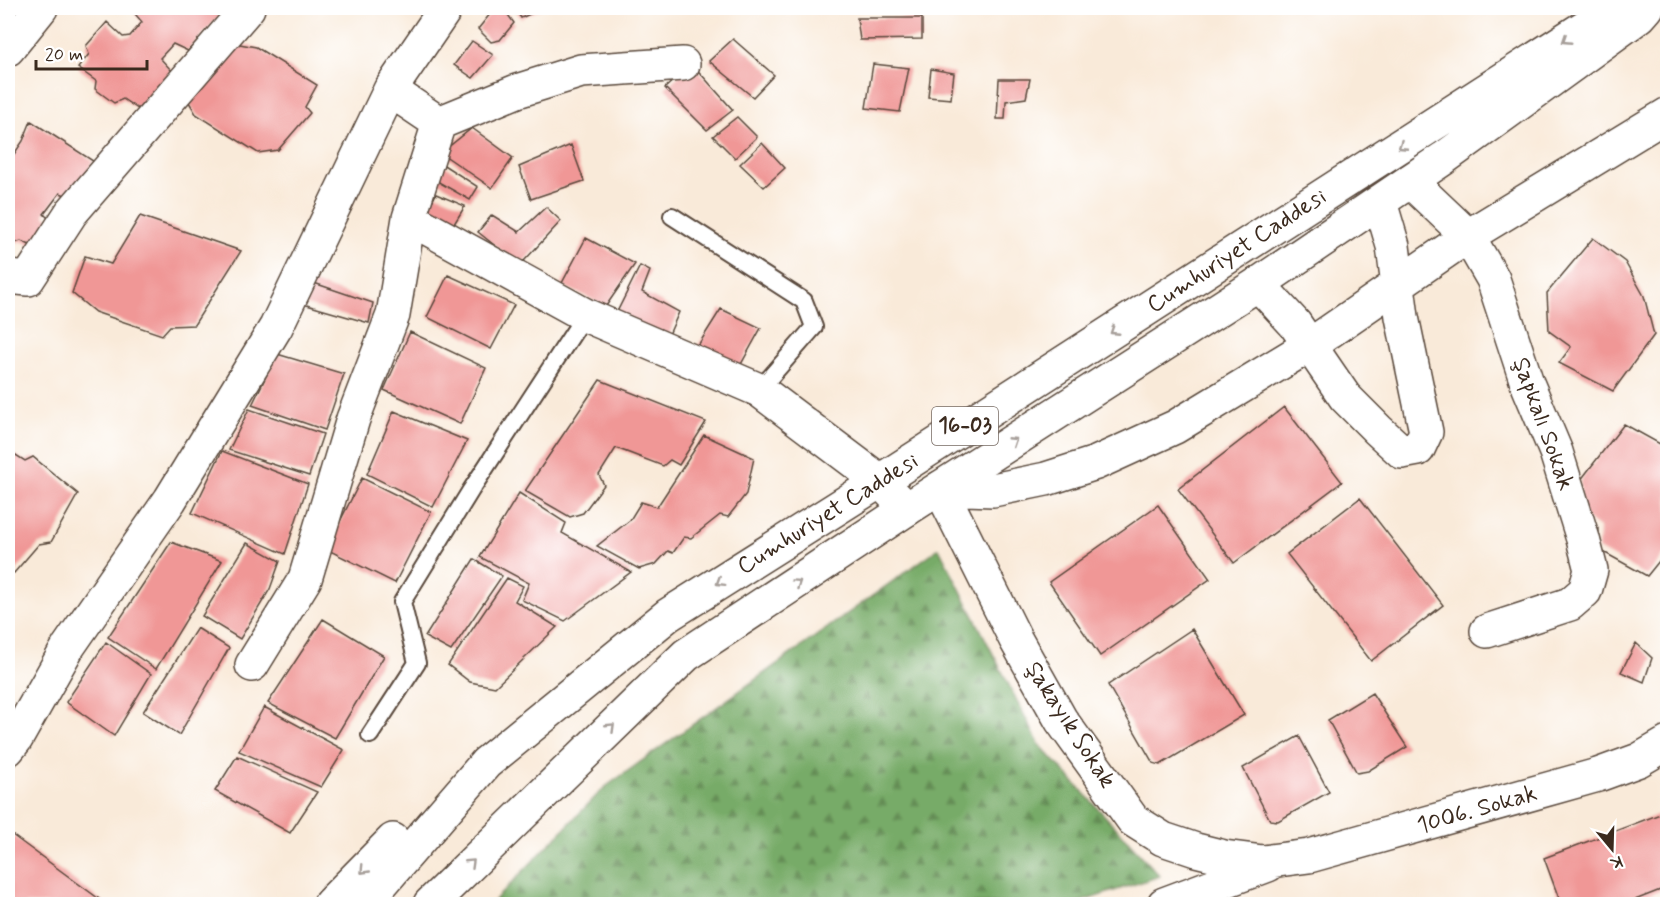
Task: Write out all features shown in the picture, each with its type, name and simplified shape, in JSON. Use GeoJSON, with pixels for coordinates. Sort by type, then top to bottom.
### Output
{"type":"FeatureCollection","features":[{"type":"Feature","properties":{"kind":"street"},"geometry":{"type":"LineString","coordinates":[[8,49],[41,8]]}},
{"type":"Feature","properties":{"kind":"street"},"geometry":{"type":"LineString","coordinates":[[8,277],[28,279],[71,213],[248,8]]}},
{"type":"Feature","properties":{"kind":"street"},"geometry":{"type":"LineString","coordinates":[[8,749],[16,739],[68,647],[170,500],[276,327],[390,90],[446,8]]}},
{"type":"Feature","properties":{"kind":"street","name":"Cumhuriyet Caddesi"},"geometry":{"type":"LineString","coordinates":[[364,904],[486,763],[668,615],[1614,8]]}},
{"type":"Feature","properties":{"kind":"street","name":"Cumhuriyet Caddesi"},"geometry":{"type":"LineString","coordinates":[[430,904],[686,655],[907,509],[1258,284],[1410,181],[1640,16],[1647,8]]}},
{"type":"Feature","properties":{"kind":"street"},"geometry":{"type":"LineString","coordinates":[[439,123],[517,91],[581,71],[683,64]]}},
{"type":"Feature","properties":{"kind":"street"},"geometry":{"type":"LineString","coordinates":[[390,90],[439,123]]}},
{"type":"Feature","properties":{"kind":"street"},"geometry":{"type":"LineString","coordinates":[[940,488],[993,490],[1046,479],[1096,463],[1175,427],[1310,345],[1468,236],[1668,114]]}},
{"type":"Feature","properties":{"kind":"street"},"geometry":{"type":"LineString","coordinates":[[252,665],[305,579],[352,419],[393,315],[409,218],[439,123]]}},
{"type":"Feature","properties":{"kind":"street","name":"Şapkalı Sokak"},"geometry":{"type":"LineString","coordinates":[[1410,181],[1468,236],[1493,279],[1527,383],[1556,452],[1583,539],[1590,570],[1585,591],[1570,604],[1487,631]]}},
{"type":"Feature","properties":{"kind":"street"},"geometry":{"type":"LineString","coordinates":[[1258,284],[1295,324],[1346,397],[1378,430],[1402,452],[1418,449],[1426,432],[1404,328],[1393,246],[1380,201]]}},
{"type":"Feature","properties":{"kind":"street"},"geometry":{"type":"LineString","coordinates":[[409,218],[585,315],[759,390],[880,481],[907,509]]}},
{"type":"Feature","properties":{"kind":"street","name":"Şakayık Sokak"},"geometry":{"type":"LineString","coordinates":[[940,488],[1016,640],[1061,720],[1133,819],[1163,839],[1196,850],[1263,862],[1281,860]]}},
{"type":"Feature","properties":{"kind":"street","name":"1006. Sokak"},"geometry":{"type":"LineString","coordinates":[[1281,860],[1309,856],[1390,835],[1598,775],[1639,760],[1668,743]]}},
{"type":"Feature","properties":{"kind":"street"},"geometry":{"type":"LineString","coordinates":[[330,904],[398,834],[486,763]]}},
{"type":"Feature","properties":{"kind":"street"},"geometry":{"type":"LineString","coordinates":[[1164,904],[1281,860]]}},
{"type":"Feature","properties":{"kind":"lane"},"geometry":{"type":"LineString","coordinates":[[672,216],[804,301],[814,327],[759,390]]}},
{"type":"Feature","properties":{"kind":"lane"},"geometry":{"type":"LineString","coordinates":[[370,735],[417,663],[402,602],[471,490],[585,315]]}},
{"type":"Feature","properties":{"kind":"green space"},"geometry":{"type":"Polygon","coordinates":[[[939,548],[1039,744],[1160,876],[1074,904],[491,904],[604,788],[939,548]]]}},
{"type":"Feature","properties":{"kind":"building"},"geometry":{"type":"Polygon","coordinates":[[[130,8],[227,8],[188,51],[173,44],[160,58],[172,71],[138,109],[123,99],[114,103],[95,89],[96,81],[78,68],[89,54],[86,46],[107,22],[123,37],[130,36],[142,22],[130,8]]]}},
{"type":"Feature","properties":{"kind":"building"},"geometry":{"type":"Polygon","coordinates":[[[495,8],[503,8],[514,23],[500,40],[491,42],[478,29],[495,8]]]}},
{"type":"Feature","properties":{"kind":"building"},"geometry":{"type":"Polygon","coordinates":[[[514,8],[543,8],[521,18],[514,8]]]}},
{"type":"Feature","properties":{"kind":"building"},"geometry":{"type":"Polygon","coordinates":[[[857,18],[922,18],[922,39],[860,40],[857,18]]]}},
{"type":"Feature","properties":{"kind":"building"},"geometry":{"type":"Polygon","coordinates":[[[733,39],[774,75],[753,97],[709,61],[733,39]]]}},
{"type":"Feature","properties":{"kind":"building"},"geometry":{"type":"Polygon","coordinates":[[[472,41],[493,55],[473,78],[454,65],[472,41]]]}},
{"type":"Feature","properties":{"kind":"building"},"geometry":{"type":"Polygon","coordinates":[[[234,43],[256,47],[317,85],[305,107],[310,113],[278,150],[258,153],[196,114],[189,102],[234,43]]]}},
{"type":"Feature","properties":{"kind":"building"},"geometry":{"type":"Polygon","coordinates":[[[692,64],[733,110],[707,130],[665,88],[692,64]]]}},
{"type":"Feature","properties":{"kind":"building"},"geometry":{"type":"Polygon","coordinates":[[[873,64],[909,68],[900,112],[866,108],[873,64]]]}},
{"type":"Feature","properties":{"kind":"building"},"geometry":{"type":"Polygon","coordinates":[[[931,69],[954,73],[951,99],[928,97],[931,69]]]}},
{"type":"Feature","properties":{"kind":"building"},"geometry":{"type":"Polygon","coordinates":[[[999,79],[1030,79],[1026,98],[1006,101],[1005,119],[997,119],[999,79]]]}},
{"type":"Feature","properties":{"kind":"building"},"geometry":{"type":"Polygon","coordinates":[[[737,117],[757,137],[735,158],[713,136],[737,117]]]}},
{"type":"Feature","properties":{"kind":"building"},"geometry":{"type":"Polygon","coordinates":[[[31,121],[93,161],[76,199],[60,193],[44,214],[56,226],[39,249],[21,241],[12,244],[8,242],[8,163],[23,141],[31,121]]]}},
{"type":"Feature","properties":{"kind":"building"},"geometry":{"type":"Polygon","coordinates":[[[472,128],[513,158],[492,188],[441,153],[472,128]]]}},
{"type":"Feature","properties":{"kind":"building"},"geometry":{"type":"Polygon","coordinates":[[[762,143],[785,168],[764,187],[740,164],[762,143]]]}},
{"type":"Feature","properties":{"kind":"building"},"geometry":{"type":"Polygon","coordinates":[[[571,145],[584,181],[531,199],[519,167],[571,145]]]}},
{"type":"Feature","properties":{"kind":"building"},"geometry":{"type":"Polygon","coordinates":[[[436,160],[478,187],[470,200],[428,176],[436,160]]]}},
{"type":"Feature","properties":{"kind":"building"},"geometry":{"type":"Polygon","coordinates":[[[436,194],[465,206],[454,224],[426,214],[436,194]]]}},
{"type":"Feature","properties":{"kind":"building"},"geometry":{"type":"Polygon","coordinates":[[[546,207],[561,221],[524,261],[513,260],[478,232],[492,215],[519,232],[546,207]]]}},
{"type":"Feature","properties":{"kind":"building"},"geometry":{"type":"Polygon","coordinates":[[[140,216],[241,251],[194,325],[170,326],[162,335],[95,312],[72,293],[85,256],[111,264],[140,216]]]}},
{"type":"Feature","properties":{"kind":"building"},"geometry":{"type":"Polygon","coordinates":[[[586,238],[635,264],[606,306],[561,285],[586,238]]]}},
{"type":"Feature","properties":{"kind":"building"},"geometry":{"type":"Polygon","coordinates":[[[1593,238],[1625,262],[1644,296],[1654,335],[1613,391],[1559,363],[1571,347],[1549,331],[1547,293],[1593,238]]]}},
{"type":"Feature","properties":{"kind":"building"},"geometry":{"type":"Polygon","coordinates":[[[640,266],[650,271],[642,292],[679,312],[667,339],[615,316],[640,266]]]}},
{"type":"Feature","properties":{"kind":"building"},"geometry":{"type":"Polygon","coordinates":[[[448,275],[514,305],[491,349],[427,317],[448,275]]]}},
{"type":"Feature","properties":{"kind":"building"},"geometry":{"type":"Polygon","coordinates":[[[311,282],[373,303],[369,323],[303,304],[311,282]]]}},
{"type":"Feature","properties":{"kind":"building"},"geometry":{"type":"Polygon","coordinates":[[[721,309],[761,328],[740,366],[697,347],[721,309]]]}},
{"type":"Feature","properties":{"kind":"building"},"geometry":{"type":"Polygon","coordinates":[[[410,332],[486,368],[460,424],[384,390],[410,332]]]}},
{"type":"Feature","properties":{"kind":"building"},"geometry":{"type":"Polygon","coordinates":[[[277,354],[344,374],[325,430],[252,405],[277,354]]]}},
{"type":"Feature","properties":{"kind":"building"},"geometry":{"type":"Polygon","coordinates":[[[600,380],[706,422],[679,465],[670,460],[663,466],[616,448],[599,475],[604,485],[583,513],[570,517],[525,491],[600,380]]]}},
{"type":"Feature","properties":{"kind":"building"},"geometry":{"type":"Polygon","coordinates":[[[1284,407],[1342,482],[1234,563],[1178,489],[1284,407]]]}},
{"type":"Feature","properties":{"kind":"building"},"geometry":{"type":"Polygon","coordinates":[[[249,409],[323,434],[309,476],[229,450],[249,409]]]}},
{"type":"Feature","properties":{"kind":"building"},"geometry":{"type":"Polygon","coordinates":[[[394,411],[467,441],[433,507],[367,474],[394,411]]]}},
{"type":"Feature","properties":{"kind":"building"},"geometry":{"type":"Polygon","coordinates":[[[1624,424],[1662,445],[1668,459],[1668,550],[1647,576],[1598,549],[1599,528],[1582,515],[1580,481],[1624,424]]]}},
{"type":"Feature","properties":{"kind":"building"},"geometry":{"type":"Polygon","coordinates":[[[704,435],[754,458],[746,494],[728,517],[720,515],[691,538],[684,537],[673,553],[668,551],[656,564],[639,569],[597,546],[630,520],[641,502],[657,507],[704,435]]]}},
{"type":"Feature","properties":{"kind":"building"},"geometry":{"type":"Polygon","coordinates":[[[8,450],[25,461],[33,457],[78,494],[51,542],[39,544],[14,573],[8,569],[8,450]]]}},
{"type":"Feature","properties":{"kind":"building"},"geometry":{"type":"Polygon","coordinates":[[[222,451],[308,484],[285,554],[192,513],[222,451]]]}},
{"type":"Feature","properties":{"kind":"building"},"geometry":{"type":"Polygon","coordinates":[[[362,478],[431,512],[395,583],[326,549],[362,478]]]}},
{"type":"Feature","properties":{"kind":"building"},"geometry":{"type":"Polygon","coordinates":[[[519,493],[566,523],[562,533],[631,572],[565,621],[522,600],[529,583],[480,557],[519,493]]]}},
{"type":"Feature","properties":{"kind":"building"},"geometry":{"type":"Polygon","coordinates":[[[1360,498],[1443,605],[1371,661],[1287,554],[1360,498]]]}},
{"type":"Feature","properties":{"kind":"building"},"geometry":{"type":"Polygon","coordinates":[[[1158,505],[1210,579],[1100,656],[1049,582],[1158,505]]]}},
{"type":"Feature","properties":{"kind":"building"},"geometry":{"type":"Polygon","coordinates":[[[171,542],[222,561],[156,669],[108,637],[171,542]]]}},
{"type":"Feature","properties":{"kind":"building"},"geometry":{"type":"Polygon","coordinates":[[[247,543],[280,561],[270,589],[240,639],[202,616],[247,543]]]}},
{"type":"Feature","properties":{"kind":"building"},"geometry":{"type":"Polygon","coordinates":[[[474,559],[502,576],[451,651],[425,637],[474,559]]]}},
{"type":"Feature","properties":{"kind":"building"},"geometry":{"type":"Polygon","coordinates":[[[507,578],[523,586],[515,601],[557,627],[495,687],[470,682],[448,665],[507,578]]]}},
{"type":"Feature","properties":{"kind":"building"},"geometry":{"type":"Polygon","coordinates":[[[323,619],[384,656],[335,738],[268,703],[323,619]]]}},
{"type":"Feature","properties":{"kind":"building"},"geometry":{"type":"Polygon","coordinates":[[[197,628],[229,648],[179,735],[143,712],[197,628]]]}},
{"type":"Feature","properties":{"kind":"building"},"geometry":{"type":"Polygon","coordinates":[[[1192,629],[1244,715],[1160,765],[1153,763],[1108,685],[1192,629]]]}},
{"type":"Feature","properties":{"kind":"building"},"geometry":{"type":"Polygon","coordinates":[[[106,642],[151,674],[114,736],[66,702],[106,642]]]}},
{"type":"Feature","properties":{"kind":"building"},"geometry":{"type":"Polygon","coordinates":[[[1636,643],[1652,658],[1644,682],[1621,672],[1636,643]]]}},
{"type":"Feature","properties":{"kind":"building"},"geometry":{"type":"Polygon","coordinates":[[[1372,693],[1407,747],[1368,771],[1357,773],[1328,720],[1372,693]]]}},
{"type":"Feature","properties":{"kind":"building"},"geometry":{"type":"Polygon","coordinates":[[[264,707],[344,750],[321,787],[239,751],[264,707]]]}},
{"type":"Feature","properties":{"kind":"building"},"geometry":{"type":"Polygon","coordinates":[[[1299,736],[1329,792],[1278,821],[1270,820],[1243,768],[1299,736]]]}},
{"type":"Feature","properties":{"kind":"building"},"geometry":{"type":"Polygon","coordinates":[[[237,756],[317,792],[290,833],[215,791],[237,756]]]}},
{"type":"Feature","properties":{"kind":"building"},"geometry":{"type":"Polygon","coordinates":[[[1668,811],[1668,887],[1625,904],[1561,904],[1544,858],[1668,811]]]}},
{"type":"Feature","properties":{"kind":"building"},"geometry":{"type":"Polygon","coordinates":[[[8,832],[106,904],[8,904],[8,832]]]}}]}
